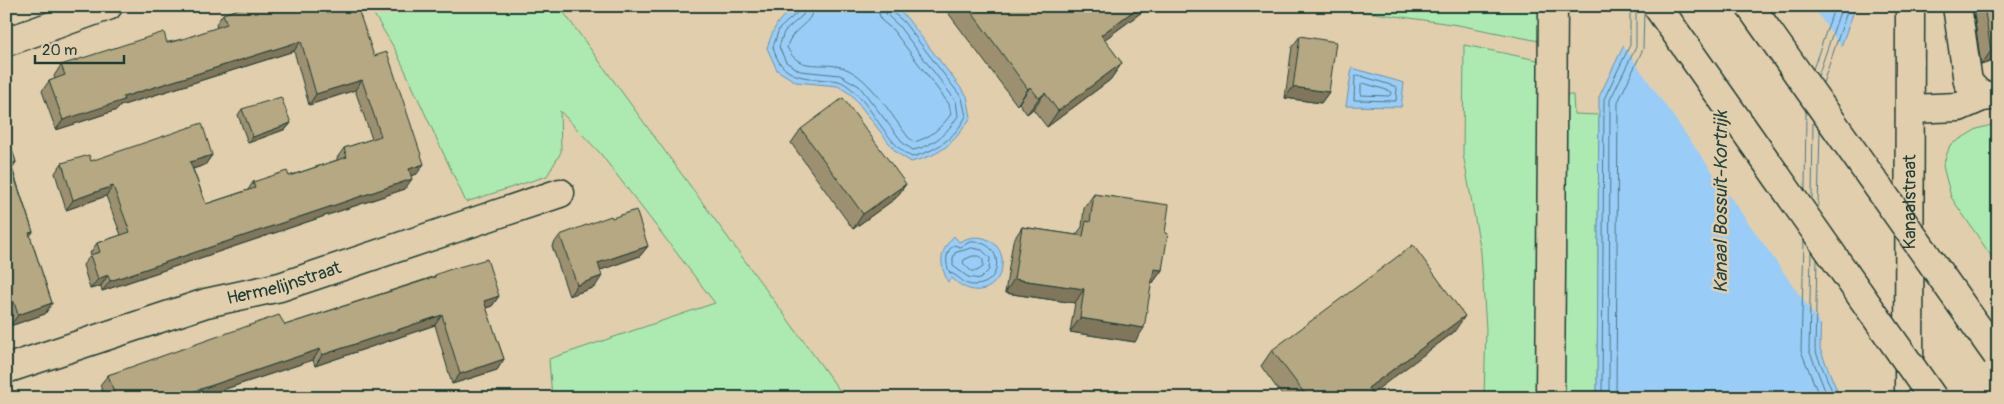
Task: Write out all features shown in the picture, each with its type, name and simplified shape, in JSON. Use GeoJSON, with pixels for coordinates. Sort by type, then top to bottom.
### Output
{"type":"FeatureCollection","features":[{"type":"Feature","properties":{"kind":"main road"},"geometry":{"type":"LineString","coordinates":[[6,42],[108,6]]}},
{"type":"Feature","properties":{"kind":"main road"},"geometry":{"type":"LineString","coordinates":[[1550,398],[1553,6]]}},
{"type":"Feature","properties":{"kind":"main road"},"geometry":{"type":"LineString","coordinates":[[1657,6],[1933,398]]}},
{"type":"Feature","properties":{"kind":"main road"},"geometry":{"type":"LineString","coordinates":[[1750,6],[1997,355]]}},
{"type":"Feature","properties":{"kind":"main road","name":"Kanaalstraat"},"geometry":{"type":"LineString","coordinates":[[1909,398],[1910,6]]}},
{"type":"Feature","properties":{"kind":"main road"},"geometry":{"type":"LineString","coordinates":[[1956,6],[1968,82],[1990,96]]}},
{"type":"Feature","properties":{"kind":"main road"},"geometry":{"type":"LineString","coordinates":[[1910,109],[1959,107],[1990,96]]}},
{"type":"Feature","properties":{"kind":"main road","name":"Hermelijnstraat"},"geometry":{"type":"LineString","coordinates":[[6,369],[206,303],[280,288],[560,193]]}},
{"type":"Feature","properties":{"kind":"green space"},"geometry":{"type":"Polygon","coordinates":[[[369,6],[559,6],[845,398],[618,398],[617,396],[613,398],[552,398],[549,359],[715,303],[600,153],[560,111],[561,152],[547,176],[466,202],[396,51],[369,6]]]}},
{"type":"Feature","properties":{"kind":"green space"},"geometry":{"type":"Polygon","coordinates":[[[1299,6],[1547,6],[1544,42],[1458,25],[1375,13],[1299,6]]]}},
{"type":"Feature","properties":{"kind":"green space"},"geometry":{"type":"Polygon","coordinates":[[[1464,45],[1542,61],[1542,398],[1484,398],[1486,329],[1481,252],[1463,154],[1464,45]]]}},
{"type":"Feature","properties":{"kind":"green space"},"geometry":{"type":"Polygon","coordinates":[[[1561,95],[1573,95],[1574,114],[1599,115],[1597,398],[1557,398],[1561,95]]]}},
{"type":"Feature","properties":{"kind":"green space"},"geometry":{"type":"Polygon","coordinates":[[[1998,123],[1998,266],[1951,197],[1943,166],[1950,145],[1977,129],[1998,123]]]}},
{"type":"Feature","properties":{"kind":"water"},"geometry":{"type":"Polygon","coordinates":[[[801,6],[893,6],[906,17],[967,96],[971,117],[959,134],[946,147],[922,159],[911,162],[896,152],[852,95],[838,86],[796,82],[777,70],[767,48],[770,40],[782,17],[801,6]]]}},
{"type":"Feature","properties":{"kind":"water","name":"Kanaal Bossuit-Kortrijk"},"geometry":{"type":"Polygon","coordinates":[[[1625,6],[1854,6],[1854,11],[1825,90],[1820,349],[1840,398],[1597,398],[1599,97],[1625,43],[1625,6]]]}},
{"type":"Feature","properties":{"kind":"water"},"geometry":{"type":"Polygon","coordinates":[[[1352,68],[1404,83],[1401,107],[1346,106],[1352,68]]]}},
{"type":"Feature","properties":{"kind":"water"},"geometry":{"type":"Polygon","coordinates":[[[954,236],[959,242],[974,237],[985,238],[998,248],[1002,259],[1001,270],[997,280],[989,287],[978,290],[966,288],[952,278],[948,282],[943,269],[942,258],[945,247],[954,236]]]}},
{"type":"Feature","properties":{"kind":"pier"},"geometry":{"type":"Polygon","coordinates":[[[1622,6],[1812,6],[1843,49],[1828,90],[1823,328],[1622,44],[1622,6]]]}},
{"type":"Feature","properties":{"kind":"building"},"geometry":{"type":"Polygon","coordinates":[[[247,6],[357,6],[374,56],[387,52],[424,164],[409,169],[412,179],[110,281],[108,275],[98,279],[90,255],[100,252],[97,243],[130,232],[113,186],[73,200],[62,163],[89,155],[91,161],[202,123],[212,155],[190,162],[206,204],[255,188],[253,182],[287,171],[289,176],[347,157],[344,148],[381,136],[362,80],[316,94],[301,41],[123,97],[124,100],[63,120],[49,81],[65,75],[61,65],[164,32],[167,43],[183,39],[227,24],[223,14],[247,6]]]}},
{"type":"Feature","properties":{"kind":"building"},"geometry":{"type":"Polygon","coordinates":[[[967,6],[1140,6],[1101,35],[1122,63],[1058,111],[1045,93],[1039,98],[1030,87],[1028,89],[967,6]]]}},
{"type":"Feature","properties":{"kind":"building"},"geometry":{"type":"Polygon","coordinates":[[[1984,6],[1998,6],[1998,49],[1991,51],[1984,6]]]}},
{"type":"Feature","properties":{"kind":"building"},"geometry":{"type":"Polygon","coordinates":[[[1300,36],[1336,42],[1329,92],[1293,87],[1300,36]]]}},
{"type":"Feature","properties":{"kind":"building"},"geometry":{"type":"Polygon","coordinates":[[[281,97],[291,123],[253,137],[242,109],[281,97]]]}},
{"type":"Feature","properties":{"kind":"building"},"geometry":{"type":"Polygon","coordinates":[[[843,98],[906,184],[863,214],[801,129],[843,98]]]}},
{"type":"Feature","properties":{"kind":"building"},"geometry":{"type":"Polygon","coordinates":[[[6,132],[16,162],[10,164],[33,232],[29,233],[52,303],[18,315],[14,302],[6,305],[6,132]]]}},
{"type":"Feature","properties":{"kind":"building"},"geometry":{"type":"Polygon","coordinates":[[[1094,194],[1169,205],[1165,233],[1168,234],[1162,270],[1154,269],[1144,328],[1080,318],[1084,289],[1014,279],[1022,227],[1083,236],[1086,221],[1090,222],[1094,194]]]}},
{"type":"Feature","properties":{"kind":"building"},"geometry":{"type":"Polygon","coordinates":[[[636,210],[648,246],[598,263],[602,276],[577,285],[560,235],[611,216],[612,218],[636,210]]]}},
{"type":"Feature","properties":{"kind":"building"},"geometry":{"type":"Polygon","coordinates":[[[1413,245],[1465,316],[1368,388],[1376,398],[1308,398],[1272,350],[1413,245]]]}},
{"type":"Feature","properties":{"kind":"building"},"geometry":{"type":"Polygon","coordinates":[[[487,259],[499,296],[484,301],[504,359],[460,374],[442,315],[322,355],[320,349],[174,398],[116,398],[108,375],[279,315],[285,325],[435,277],[435,275],[448,270],[487,259]]]}}]}
